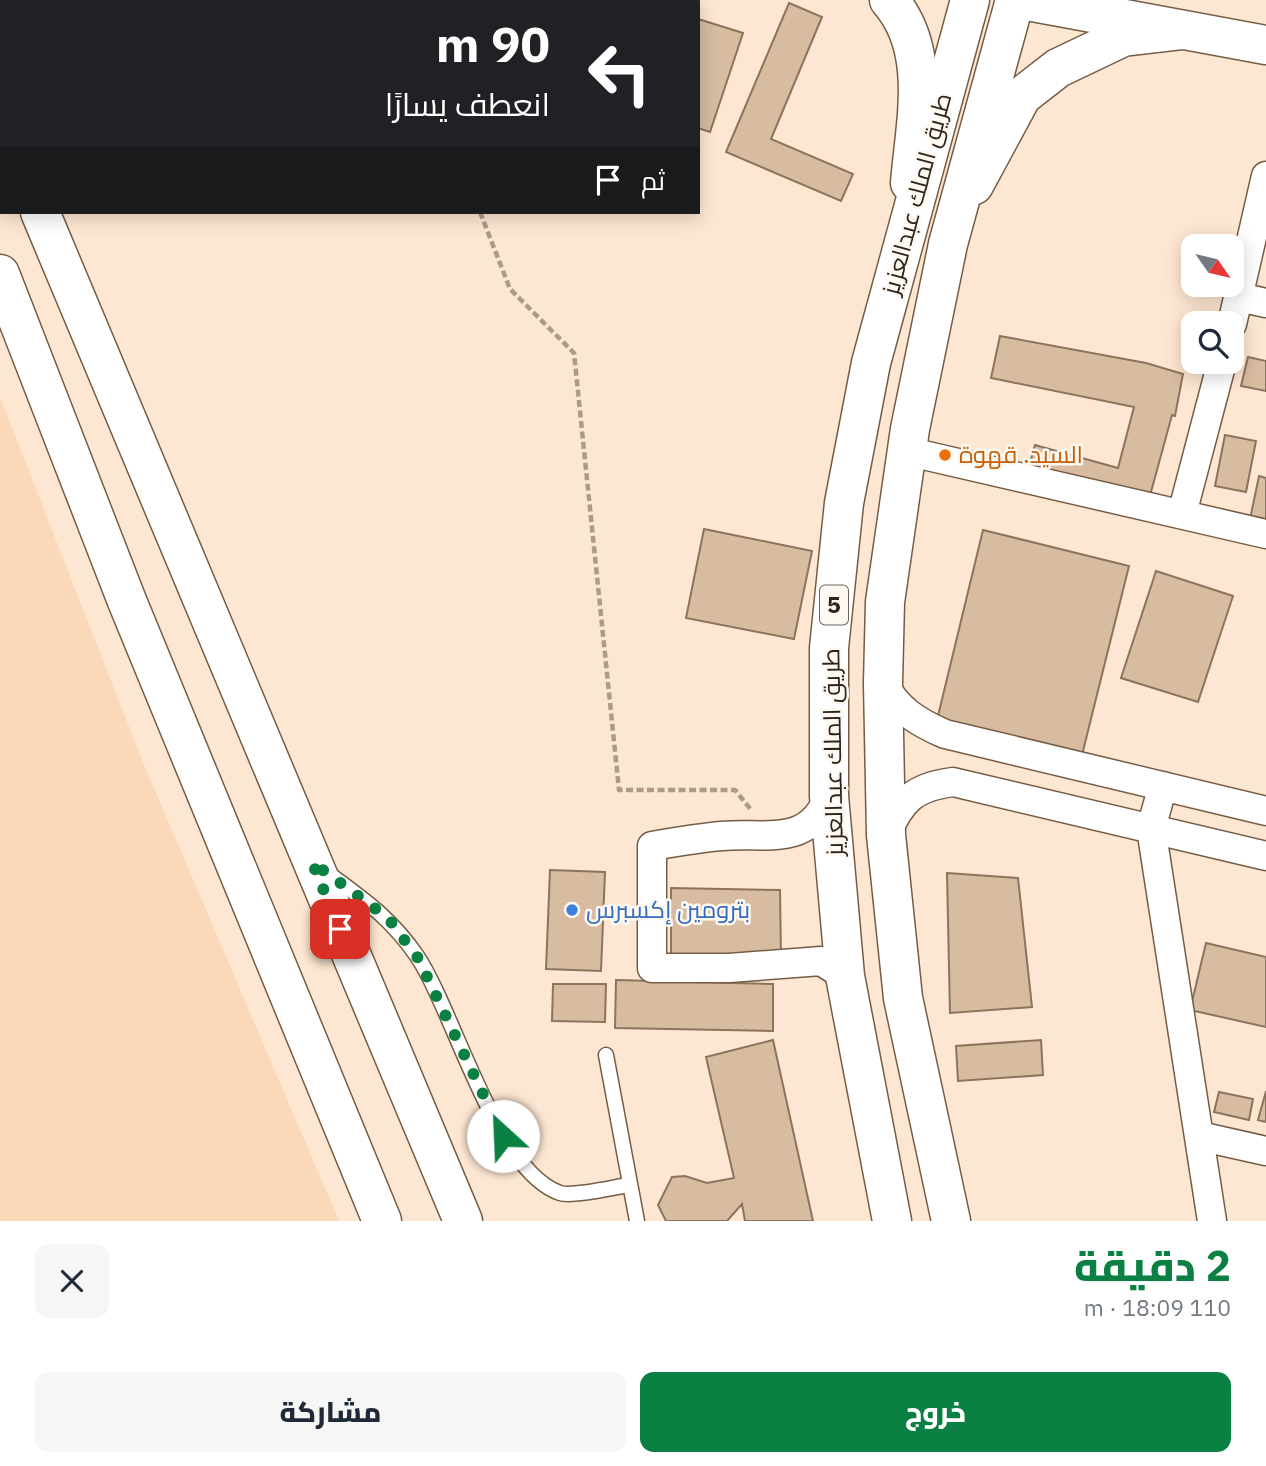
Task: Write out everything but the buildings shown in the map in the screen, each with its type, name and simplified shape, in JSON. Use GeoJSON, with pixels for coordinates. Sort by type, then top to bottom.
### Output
{"type":"FeatureCollection","features":[{"type":"Feature","properties":{"kind":"main road"},"geometry":{"type":"LineString","coordinates":[[889,0],[909,30],[918,82],[906,234]]}},
{"type":"Feature","properties":{"kind":"main road","name":"طريق الملك عبدالعزيز"},"geometry":{"type":"LineString","coordinates":[[892,1221],[845,976],[829,796],[829,648],[844,503],[872,363],[970,0]]}},
{"type":"Feature","properties":{"kind":"main road","name":"طريق الملك عبدالعزيز"},"geometry":{"type":"LineString","coordinates":[[951,1221],[903,998],[886,835],[883,683],[885,602],[906,451],[948,244],[1016,0]]}},
{"type":"Feature","properties":{"kind":"main road"},"geometry":{"type":"LineString","coordinates":[[1022,0],[1266,45]]}},
{"type":"Feature","properties":{"kind":"main road"},"geometry":{"type":"LineString","coordinates":[[948,244],[989,152],[1022,96],[1058,68],[1092,49],[1123,37],[1183,30]]}},
{"type":"Feature","properties":{"kind":"main road"},"geometry":{"type":"LineString","coordinates":[[41,214],[463,1221]]}},
{"type":"Feature","properties":{"kind":"main road"},"geometry":{"type":"LineString","coordinates":[[0,274],[127,601],[382,1221]]}},
{"type":"Feature","properties":{"kind":"street"},"geometry":{"type":"LineString","coordinates":[[1252,300],[1266,176]]}},
{"type":"Feature","properties":{"kind":"street"},"geometry":{"type":"LineString","coordinates":[[1182,514],[1219,374]]}},
{"type":"Feature","properties":{"kind":"street"},"geometry":{"type":"LineString","coordinates":[[906,451],[1266,534]]}},
{"type":"Feature","properties":{"kind":"street"},"geometry":{"type":"LineString","coordinates":[[883,683],[893,701],[920,723],[945,734],[1266,811]]}},
{"type":"Feature","properties":{"kind":"street"},"geometry":{"type":"LineString","coordinates":[[982,788],[989,746]]}},
{"type":"Feature","properties":{"kind":"street"},"geometry":{"type":"LineString","coordinates":[[886,835],[897,811],[912,795],[930,785],[953,782],[1266,856]]}},
{"type":"Feature","properties":{"kind":"street"},"geometry":{"type":"LineString","coordinates":[[1163,786],[1151,828],[1212,1221]]}},
{"type":"Feature","properties":{"kind":"street"},"geometry":{"type":"LineString","coordinates":[[829,796],[822,815],[810,826],[773,836],[724,836],[652,846],[652,968],[729,968],[821,961],[845,976]]}},
{"type":"Feature","properties":{"kind":"street"},"geometry":{"type":"LineString","coordinates":[[1199,1136],[1266,1151]]}},
{"type":"Feature","properties":{"kind":"lane"},"geometry":{"type":"LineString","coordinates":[[312,862],[388,918],[418,958],[503,1136],[529,1174],[562,1194],[629,1185]]}},
{"type":"Feature","properties":{"kind":"lane"},"geometry":{"type":"LineString","coordinates":[[606,1055],[638,1221]]}},
{"type":"Feature","properties":{"kind":"path"},"geometry":{"type":"LineString","coordinates":[[481,214],[510,289],[574,353],[619,790],[735,790],[773,836]]}},
{"type":"Feature","properties":{"kind":"shaded area"},"geometry":{"type":"Polygon","coordinates":[[[0,397],[142,760],[339,1221],[0,1221],[0,397]]]}},
{"type":"Feature","properties":{"kind":"place","name":"السيد. قهوة"},"geometry":{"type":"Point","coordinates":[945,455]}},
{"type":"Feature","properties":{"kind":"place","name":"بترومين إكسبرس"},"geometry":{"type":"Point","coordinates":[572,910]}},
{"type":"Feature","properties":{"kind":"route"},"geometry":{"type":"LineString","coordinates":[[340,929],[312,862],[388,918],[418,958],[503,1136]]}}]}
